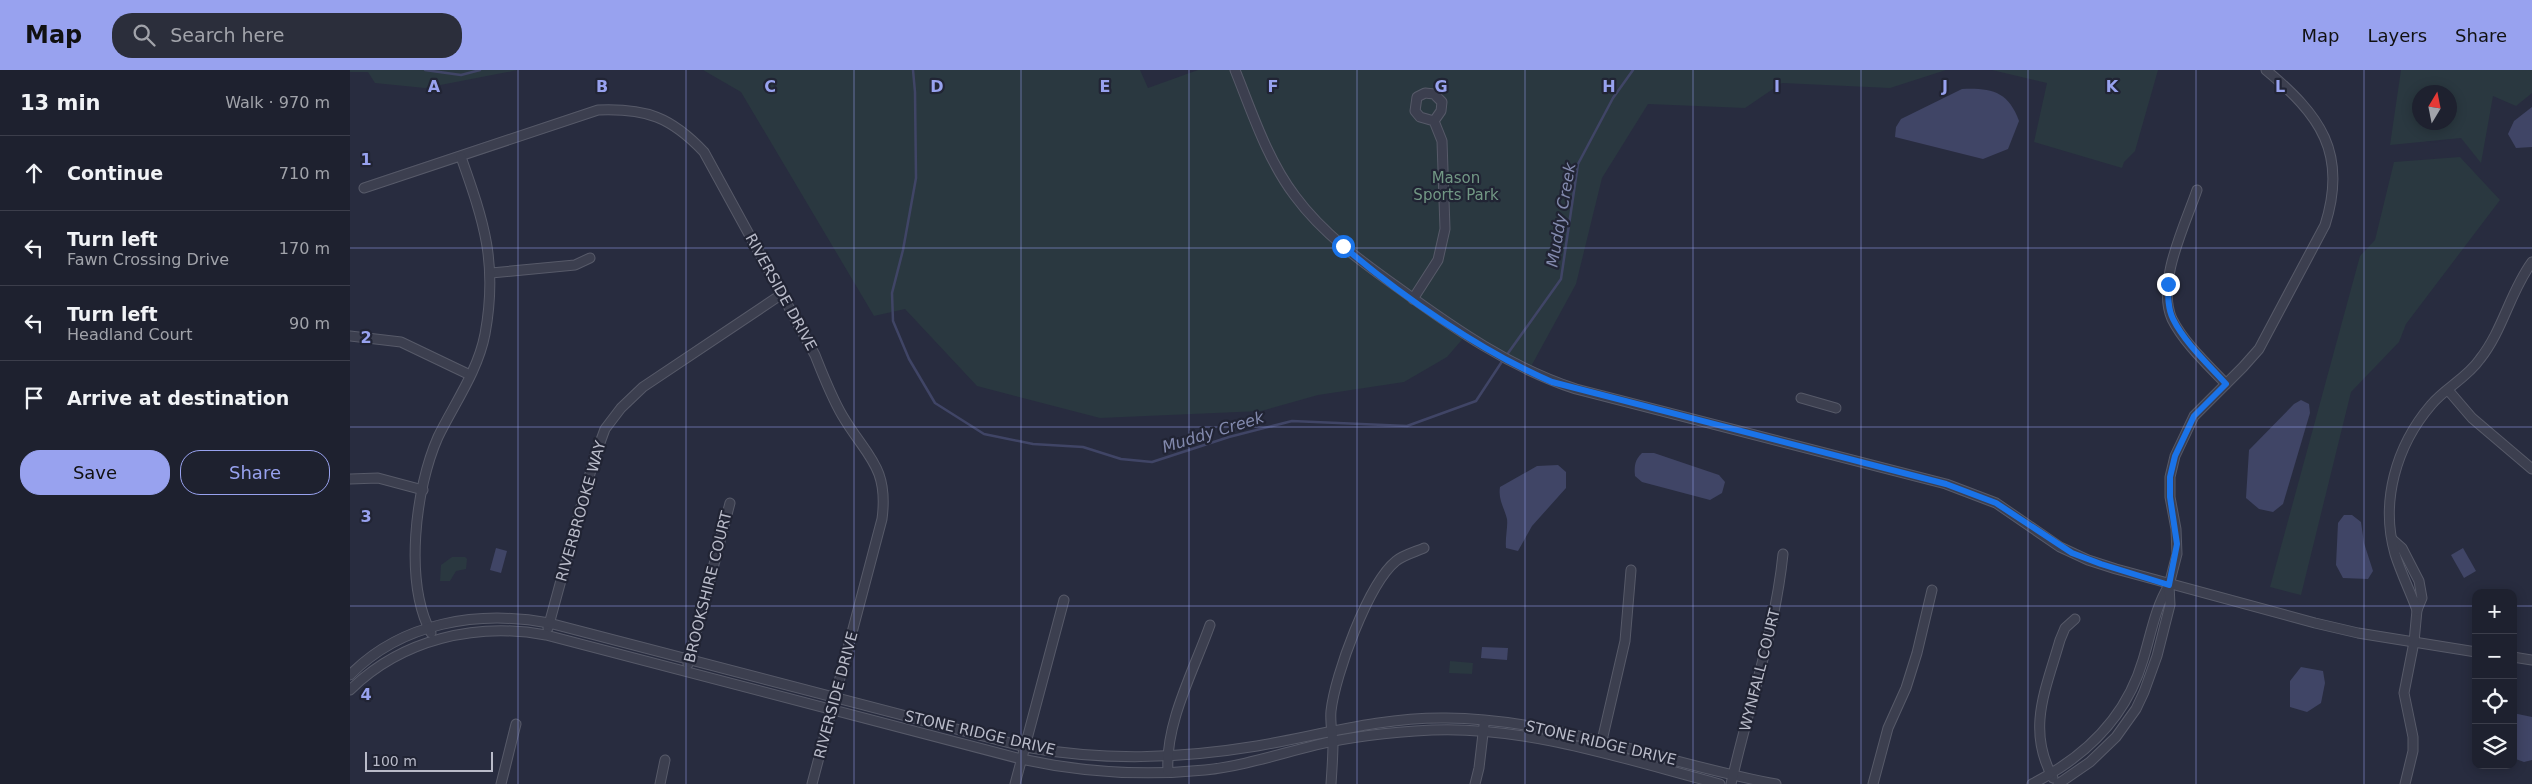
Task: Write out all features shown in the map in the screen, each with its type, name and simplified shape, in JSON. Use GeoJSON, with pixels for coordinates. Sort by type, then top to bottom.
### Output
{"type":"FeatureCollection","features":[{"type":"Feature","properties":{"kind":"street"},"geometry":{"type":"LineString","coordinates":[[1235,70],[1272,157],[1295,196],[1325,230],[1413,299],[1489,350],[1528,372],[1576,389],[1946,484],[1996,503],[2072,553],[2169,585],[2315,623],[2472,651]]}},
{"type":"Feature","properties":{"kind":"street"},"geometry":{"type":"LineString","coordinates":[[2075,620],[2066,628],[2060,640],[2039,721],[2040,746],[2051,775],[2057,784],[2090,762],[2105,749],[2136,709],[2157,656],[2170,605],[2169,585],[2177,544],[2170,497],[2170,477],[2175,456],[2194,416],[2259,349],[2325,225],[2334,186],[2328,147],[2310,111],[2294,93],[2266,70]]}},
{"type":"Feature","properties":{"kind":"street","name":"RIVERSIDE DRIVE"},"geometry":{"type":"LineString","coordinates":[[364,188],[598,110],[621,109],[643,112],[667,120],[688,135],[704,152],[815,355],[838,407],[874,461],[881,478],[885,497],[882,520],[812,784]]}},
{"type":"Feature","properties":{"kind":"street"},"geometry":{"type":"LineString","coordinates":[[1413,299],[1438,260],[1445,229],[1444,160],[1442,141],[1434,120]]}},
{"type":"Feature","properties":{"kind":"street"},"geometry":{"type":"LineString","coordinates":[[435,640],[428,628],[417,576],[414,545],[422,490],[437,439],[470,375],[485,336],[492,272],[486,233],[461,157]]}},
{"type":"Feature","properties":{"kind":"street"},"geometry":{"type":"LineString","coordinates":[[2197,190],[2171,266],[2168,301],[2172,319],[2184,336],[2226,384]]}},
{"type":"Feature","properties":{"kind":"street"},"geometry":{"type":"LineString","coordinates":[[492,272],[575,265],[590,258]]}},
{"type":"Feature","properties":{"kind":"street"},"geometry":{"type":"LineString","coordinates":[[2405,784],[2413,751],[2413,737],[2404,692],[2414,642],[2416,610],[2422,598],[2419,580],[2402,548],[2394,540],[2390,502],[2395,466],[2404,446],[2421,418],[2464,376],[2484,353],[2532,262]]}},
{"type":"Feature","properties":{"kind":"street","name":"RIVERBROOKE WAY"},"geometry":{"type":"LineString","coordinates":[[546,635],[594,459],[605,430],[621,408],[642,387],[782,294]]}},
{"type":"Feature","properties":{"kind":"street"},"geometry":{"type":"LineString","coordinates":[[350,336],[401,342],[470,375]]}},
{"type":"Feature","properties":{"kind":"street"},"geometry":{"type":"LineString","coordinates":[[2448,390],[2472,418],[2532,469]]}},
{"type":"Feature","properties":{"kind":"street"},"geometry":{"type":"LineString","coordinates":[[1801,398],[1836,408]]}},
{"type":"Feature","properties":{"kind":"street"},"geometry":{"type":"LineString","coordinates":[[350,479],[358,477],[378,478],[422,490]]}},
{"type":"Feature","properties":{"kind":"street","name":"BROOKSHIRE COURT"},"geometry":{"type":"LineString","coordinates":[[687,672],[730,503]]}},
{"type":"Feature","properties":{"kind":"street"},"geometry":{"type":"LineString","coordinates":[[1331,784],[1333,742],[1331,731],[1334,691],[1373,590],[1386,571],[1398,560],[1424,548]]}},
{"type":"Feature","properties":{"kind":"street","name":"WYNFALL COURT"},"geometry":{"type":"LineString","coordinates":[[1731,784],[1771,631],[1780,586],[1783,554]]}},
{"type":"Feature","properties":{"kind":"street"},"geometry":{"type":"LineString","coordinates":[[1599,753],[1626,641],[1632,570]]}},
{"type":"Feature","properties":{"kind":"street"},"geometry":{"type":"LineString","coordinates":[[2032,784],[2051,775],[2080,755],[2096,740],[2124,705],[2137,678],[2159,601],[2169,585]]}},
{"type":"Feature","properties":{"kind":"street"},"geometry":{"type":"LineString","coordinates":[[1873,784],[1888,728],[1906,688],[1918,653],[1932,590]]}},
{"type":"Feature","properties":{"kind":"street"},"geometry":{"type":"LineString","coordinates":[[1015,784],[1064,600]]}},
{"type":"Feature","properties":{"kind":"street","name":"STONE RIDGE DRIVE"},"geometry":{"type":"LineString","coordinates":[[350,675],[378,652],[403,637],[459,620],[496,617],[549,623],[836,699],[1025,746],[1126,758],[1196,755],[1258,746],[1408,718],[1484,720],[1545,727],[1776,784]]}},
{"type":"Feature","properties":{"kind":"street"},"geometry":{"type":"LineString","coordinates":[[1168,771],[1167,756],[1176,718],[1210,625]]}},
{"type":"Feature","properties":{"kind":"street","name":"STONE RIDGE DRIVE"},"geometry":{"type":"LineString","coordinates":[[350,690],[386,662],[417,646],[465,632],[492,630],[524,631],[546,635],[1021,759],[1094,770],[1205,770],[1271,758],[1333,742],[1414,731],[1484,731],[1545,740],[1720,784]]}},
{"type":"Feature","properties":{"kind":"street"},"geometry":{"type":"LineString","coordinates":[[2517,658],[2532,660]]}},
{"type":"Feature","properties":{"kind":"street"},"geometry":{"type":"LineString","coordinates":[[1475,784],[1484,731],[1484,720]]}},
{"type":"Feature","properties":{"kind":"street"},"geometry":{"type":"LineString","coordinates":[[500,784],[516,724]]}},
{"type":"Feature","properties":{"kind":"street"},"geometry":{"type":"LineString","coordinates":[[660,784],[665,760]]}},
{"type":"Feature","properties":{"kind":"green space"},"geometry":{"type":"Polygon","coordinates":[[[350,70],[518,70],[425,88],[375,83],[368,72],[350,72],[350,70]]]}},
{"type":"Feature","properties":{"kind":"green space","name":"Mason Sports Park"},"geometry":{"type":"Polygon","coordinates":[[[703,70],[1140,70],[1148,88],[1198,70],[1946,70],[1890,88],[1782,83],[1745,108],[1648,104],[1602,178],[1576,284],[1528,372],[1466,335],[1447,357],[1404,382],[1318,395],[1261,411],[1100,418],[977,386],[905,309],[874,316],[741,92],[703,70]]]}},
{"type":"Feature","properties":{"kind":"green space"},"geometry":{"type":"Polygon","coordinates":[[[1992,70],[2158,70],[2135,151],[2124,162],[2122,168],[2034,142],[2047,83],[1992,70]]]}},
{"type":"Feature","properties":{"kind":"green space"},"geometry":{"type":"Polygon","coordinates":[[[2401,70],[2532,70],[2532,93],[2516,106],[2493,96],[2481,163],[2461,138],[2390,145],[2401,70]]]}},
{"type":"Feature","properties":{"kind":"green space"},"geometry":{"type":"Polygon","coordinates":[[[2460,157],[2500,200],[2406,324],[2399,342],[2351,392],[2301,595],[2270,587],[2360,256],[2375,240],[2394,162],[2460,157]]]}},
{"type":"Feature","properties":{"kind":"green space"},"geometry":{"type":"Polygon","coordinates":[[[452,557],[465,557],[467,559],[466,569],[456,571],[450,581],[440,581],[441,565],[452,557]]]}},
{"type":"Feature","properties":{"kind":"green space"},"geometry":{"type":"Polygon","coordinates":[[[1450,661],[1473,663],[1472,674],[1449,673],[1450,661]]]}},
{"type":"Feature","properties":{"kind":"water"},"geometry":{"type":"Polygon","coordinates":[[[1962,89],[1982,89],[1997,93],[2010,103],[2019,121],[2008,149],[1983,159],[1895,137],[1896,127],[1901,119],[1962,89]]]}},
{"type":"Feature","properties":{"kind":"water"},"geometry":{"type":"Polygon","coordinates":[[[2532,107],[2532,147],[2516,148],[2508,134],[2514,121],[2532,107]]]}},
{"type":"Feature","properties":{"kind":"water"},"geometry":{"type":"Polygon","coordinates":[[[2301,400],[2309,404],[2310,413],[2283,504],[2273,512],[2259,509],[2246,498],[2249,450],[2294,404],[2301,400]]]}},
{"type":"Feature","properties":{"kind":"water"},"geometry":{"type":"Polygon","coordinates":[[[1642,453],[1654,453],[1719,475],[1725,482],[1722,493],[1710,500],[1642,482],[1635,476],[1635,469],[1636,460],[1642,453]]]}},
{"type":"Feature","properties":{"kind":"water"},"geometry":{"type":"Polygon","coordinates":[[[1558,465],[1566,472],[1566,488],[1532,526],[1518,551],[1506,548],[1507,519],[1501,500],[1500,487],[1537,466],[1558,465]]]}},
{"type":"Feature","properties":{"kind":"water"},"geometry":{"type":"Polygon","coordinates":[[[2344,515],[2352,515],[2361,522],[2364,543],[2373,571],[2368,579],[2343,578],[2336,565],[2338,523],[2344,515]]]}},
{"type":"Feature","properties":{"kind":"water"},"geometry":{"type":"Polygon","coordinates":[[[496,548],[507,551],[501,573],[490,570],[496,548]]]}},
{"type":"Feature","properties":{"kind":"water"},"geometry":{"type":"Polygon","coordinates":[[[2463,548],[2476,571],[2464,578],[2451,555],[2463,548]]]}},
{"type":"Feature","properties":{"kind":"water"},"geometry":{"type":"Polygon","coordinates":[[[1482,647],[1508,648],[1507,660],[1481,658],[1482,647]]]}},
{"type":"Feature","properties":{"kind":"water"},"geometry":{"type":"Polygon","coordinates":[[[2301,667],[2323,671],[2325,683],[2321,703],[2307,712],[2290,707],[2290,681],[2301,667]]]}},
{"type":"Feature","properties":{"kind":"water"},"geometry":{"type":"Polygon","coordinates":[[[2517,714],[2532,717],[2532,760],[2524,762],[2517,759],[2517,714]]]}},
{"type":"Feature","properties":{"kind":"waterway","name":"Muddy Creek"},"geometry":{"type":"LineString","coordinates":[[425,70],[461,75],[480,70]]}},
{"type":"Feature","properties":{"kind":"waterway","name":"Muddy Creek"},"geometry":{"type":"LineString","coordinates":[[913,70],[916,178],[903,250],[892,293],[893,321],[909,359],[935,403],[984,434],[1033,444],[1083,447],[1121,459],[1152,462],[1229,437],[1292,421],[1407,426],[1476,401],[1503,360]]}},
{"type":"Feature","properties":{"kind":"waterway","name":"Muddy Creek"},"geometry":{"type":"LineString","coordinates":[[1506,356],[1561,279],[1578,164],[1613,98],[1633,70]]}},
{"type":"Feature","properties":{"kind":"route"},"geometry":{"type":"LineString","coordinates":[[1343,246],[1379,274],[1489,350],[1528,372],[1552,382],[1807,446],[1925,477],[1965,490],[1996,503],[2072,553],[2088,560],[2169,585],[2175,564],[2177,544],[2170,497],[2170,477],[2175,456],[2183,434],[2194,416],[2226,384],[2184,336],[2172,319],[2168,301],[2168,284]]}}]}
